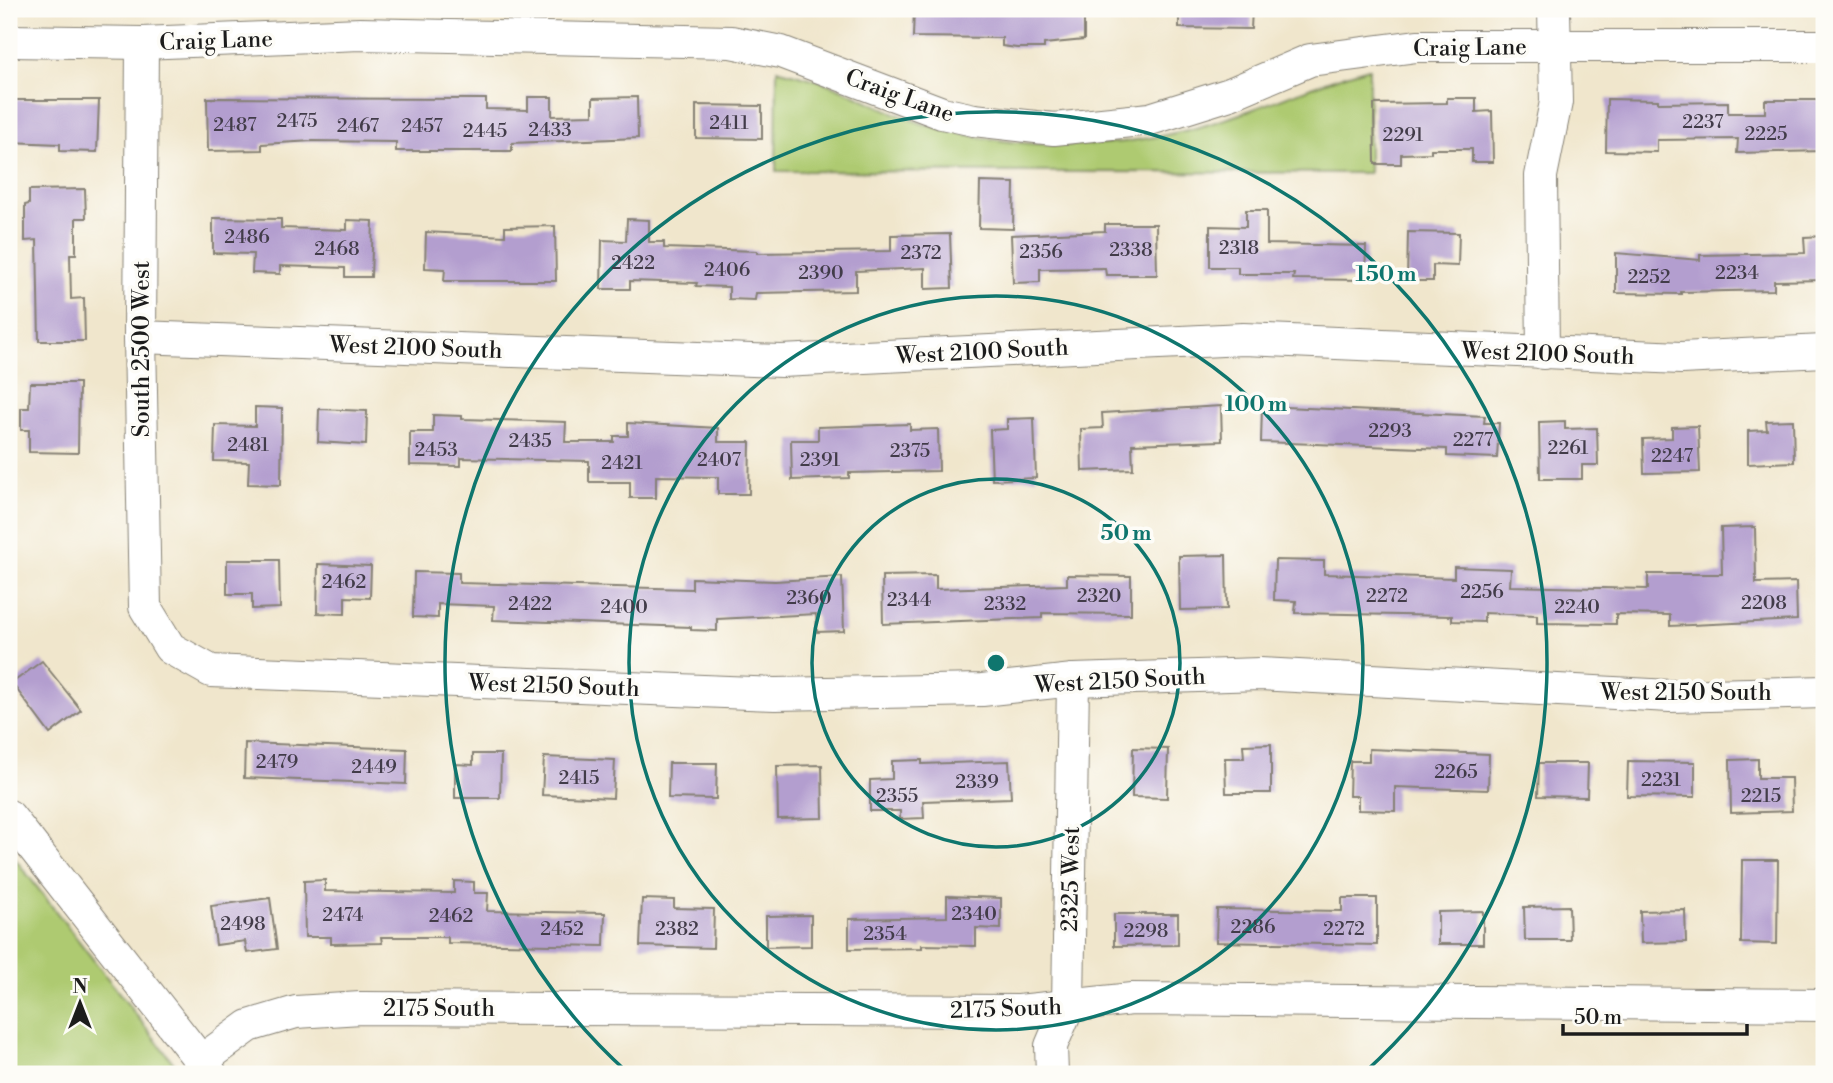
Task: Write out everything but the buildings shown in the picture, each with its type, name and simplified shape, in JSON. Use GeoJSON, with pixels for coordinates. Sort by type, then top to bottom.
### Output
{"type":"FeatureCollection","features":[{"type":"Feature","properties":{"kind":"street"},"geometry":{"type":"LineString","coordinates":[[1543,353],[1541,176],[1556,102],[1553,9]]}},
{"type":"Feature","properties":{"kind":"street","name":"Craig Lane"},"geometry":{"type":"LineString","coordinates":[[9,41],[142,43],[360,22],[731,42],[781,52],[942,113],[974,120],[1054,129],[1150,119],[1230,94],[1310,60],[1416,46],[1824,46]]}},
{"type":"Feature","properties":{"kind":"street","name":"South 2500 West"},"geometry":{"type":"LineString","coordinates":[[142,43],[140,337],[145,607],[170,648]]}},
{"type":"Feature","properties":{"kind":"street","name":"West 2100 South"},"geometry":{"type":"LineString","coordinates":[[140,337],[781,360],[1243,339],[1681,358],[1824,351]]}},
{"type":"Feature","properties":{"kind":"street","name":"West 2150 South"},"geometry":{"type":"LineString","coordinates":[[170,648],[211,671],[775,694],[982,690],[1073,680],[1260,674],[1670,696],[1824,692]]}},
{"type":"Feature","properties":{"kind":"street","name":"2325 West"},"geometry":{"type":"LineString","coordinates":[[1052,1074],[1051,1046],[1068,1006],[1073,680]]}},
{"type":"Feature","properties":{"kind":"street"},"geometry":{"type":"LineString","coordinates":[[9,816],[206,1068]]}},
{"type":"Feature","properties":{"kind":"street","name":"2175 South"},"geometry":{"type":"LineString","coordinates":[[206,1068],[249,1026],[296,1012],[360,1008],[1020,1011],[1132,999],[1824,1005]]}},
{"type":"Feature","properties":{"kind":"green space"},"geometry":{"type":"Polygon","coordinates":[[[1369,68],[1369,173],[776,171],[777,69],[828,84],[927,125],[959,133],[1023,143],[1087,145],[1152,138],[1207,125],[1369,68]]]}},
{"type":"Feature","properties":{"kind":"green space"},"geometry":{"type":"Polygon","coordinates":[[[9,851],[182,1074],[9,1074],[9,851]]]}}]}
